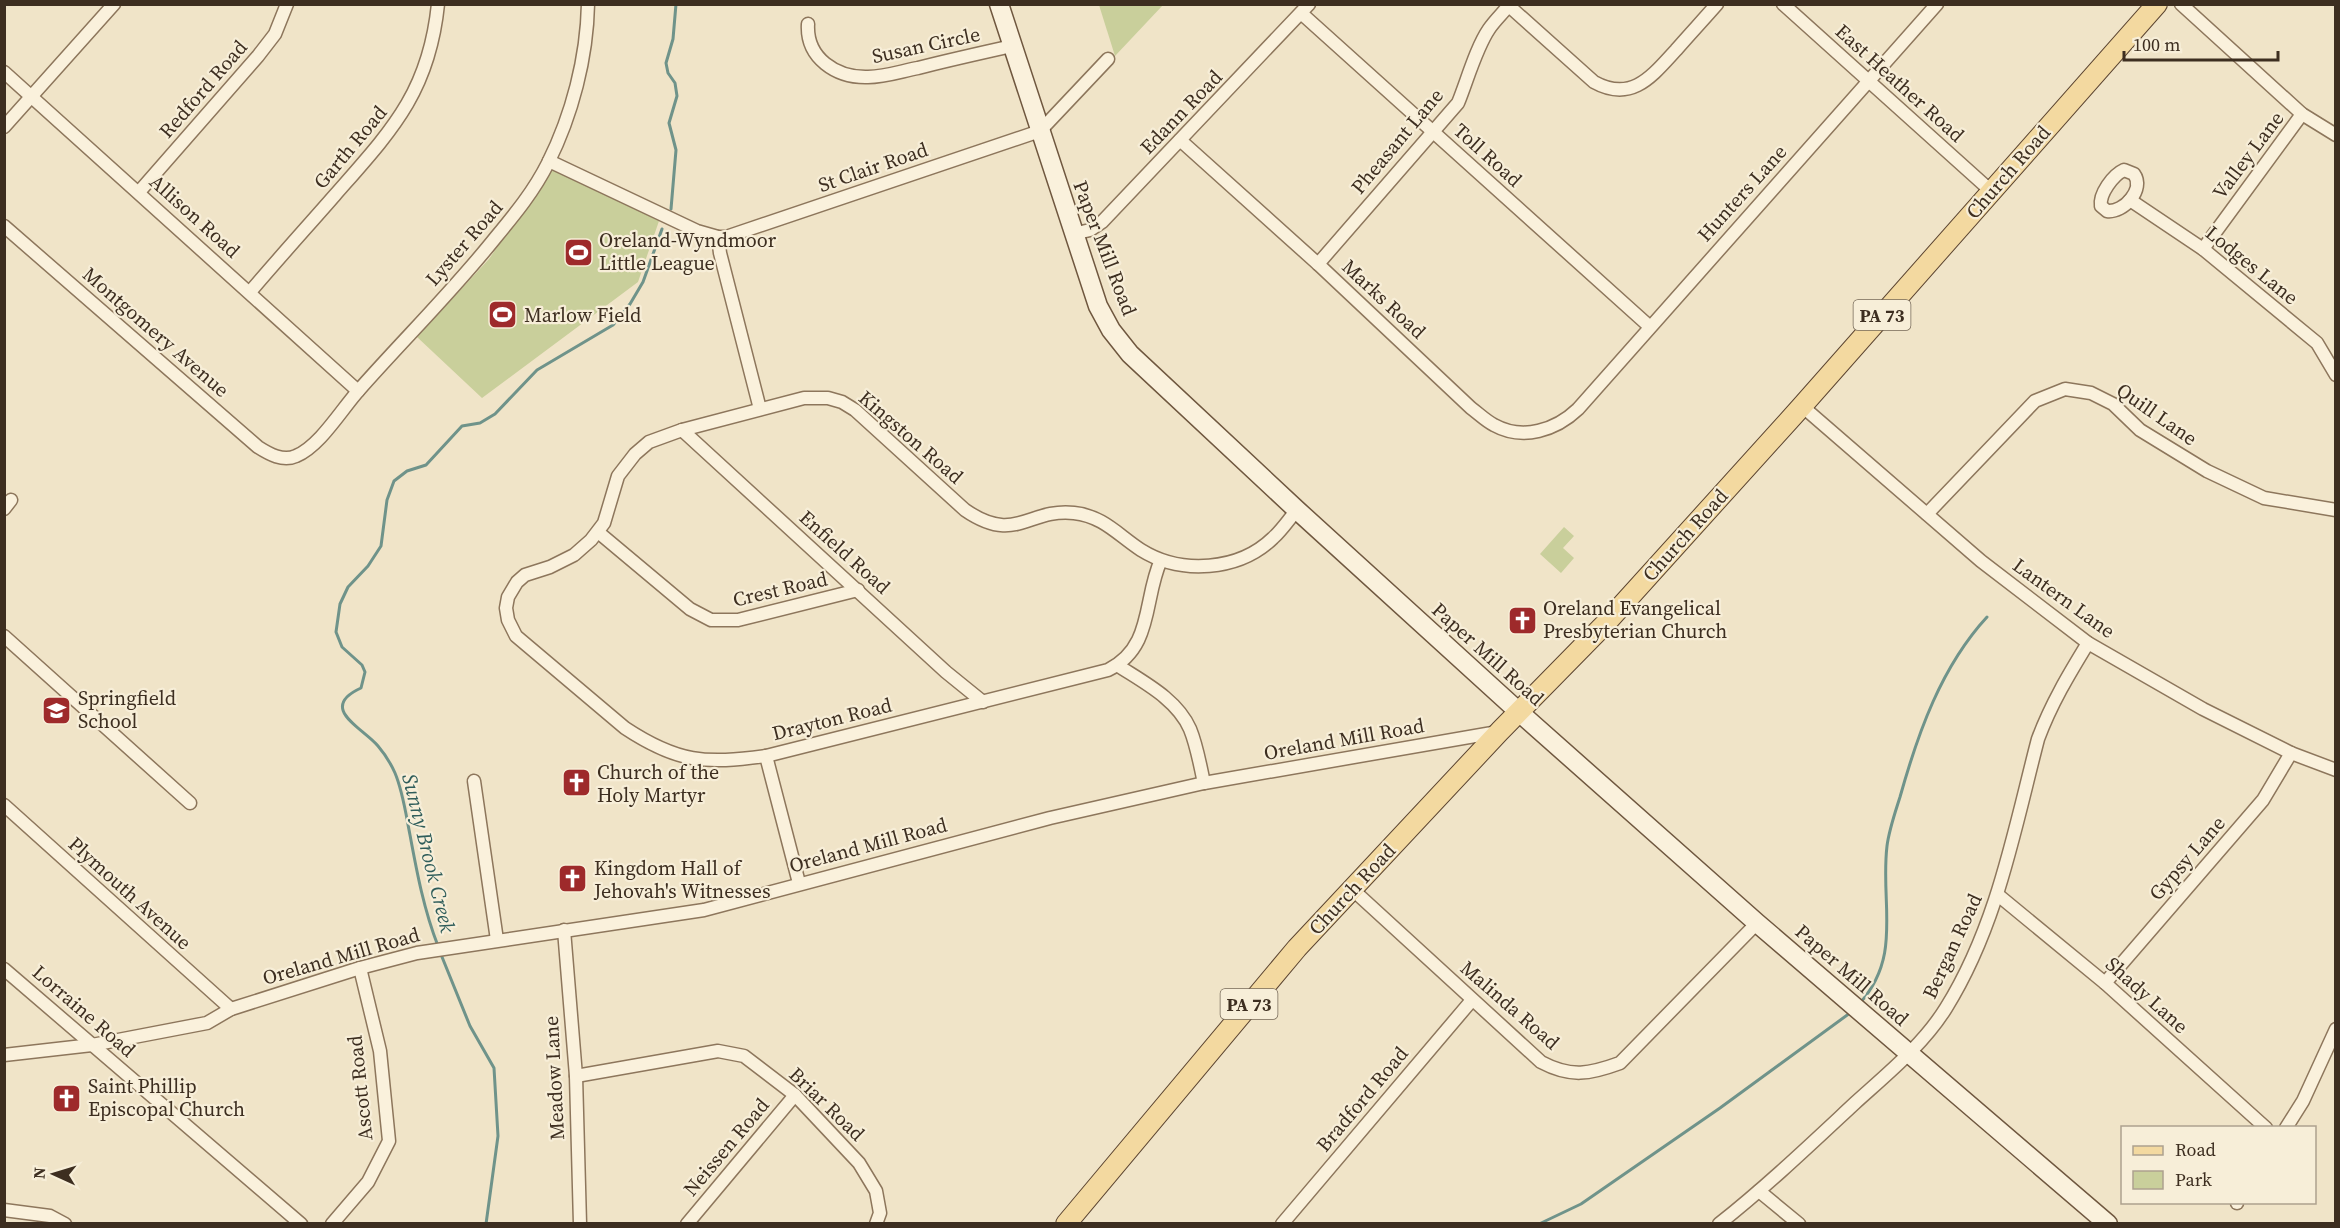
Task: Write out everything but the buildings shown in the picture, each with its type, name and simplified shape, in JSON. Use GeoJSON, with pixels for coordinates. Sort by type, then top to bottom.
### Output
{"type":"FeatureCollection","features":[{"type":"Feature","properties":{"kind":"main road","name":"Church Road"},"geometry":{"type":"LineString","coordinates":[[1066,1224],[1297,948],[1500,731],[1605,624],[1802,406],[2157,4]]}},
{"type":"Feature","properties":{"kind":"street"},"geometry":{"type":"LineString","coordinates":[[4,127],[114,4]]}},
{"type":"Feature","properties":{"kind":"street","name":"Redford Road"},"geometry":{"type":"LineString","coordinates":[[139,192],[263,50],[281,23],[287,4]]}},
{"type":"Feature","properties":{"kind":"street","name":"Garth Road"},"geometry":{"type":"LineString","coordinates":[[250,292],[357,170],[404,112],[427,63],[438,4]]}},
{"type":"Feature","properties":{"kind":"street","name":"Lyster Road"},"geometry":{"type":"LineString","coordinates":[[288,459],[297,456],[314,444],[522,206],[549,161],[563,128],[577,81],[586,33],[588,4]]}},
{"type":"Feature","properties":{"kind":"street","name":"Paper Mill Road"},"geometry":{"type":"LineString","coordinates":[[999,4],[1098,306],[1121,343],[1145,369],[1297,510],[1519,712],[1757,923],[2108,1224]]}},
{"type":"Feature","properties":{"kind":"street"},"geometry":{"type":"LineString","coordinates":[[1509,5],[1594,82],[1607,88],[1621,90],[1640,85],[1650,78],[1717,4]]}},
{"type":"Feature","properties":{"kind":"street","name":"East Heather Road"},"geometry":{"type":"LineString","coordinates":[[1783,4],[1991,191]]}},
{"type":"Feature","properties":{"kind":"street","name":"Hunters Lane"},"geometry":{"type":"LineString","coordinates":[[1578,409],[1649,326],[1937,4]]}},
{"type":"Feature","properties":{"kind":"street"},"geometry":{"type":"LineString","coordinates":[[2181,4],[2302,114],[2336,135]]}},
{"type":"Feature","properties":{"kind":"street","name":"Pheasant Lane"},"geometry":{"type":"LineString","coordinates":[[1318,264],[1458,103],[1481,42],[1490,27],[1509,5]]}},
{"type":"Feature","properties":{"kind":"street","name":"Toll Road"},"geometry":{"type":"LineString","coordinates":[[1305,9],[1433,132],[1649,326]]}},
{"type":"Feature","properties":{"kind":"street","name":"Edann Road"},"geometry":{"type":"LineString","coordinates":[[1073,234],[1090,230],[1102,222],[1305,9]]}},
{"type":"Feature","properties":{"kind":"street","name":"Susan Circle"},"geometry":{"type":"LineString","coordinates":[[808,24],[808,39],[818,57],[842,74],[860,77],[878,77],[1012,46]]}},
{"type":"Feature","properties":{"kind":"street"},"geometry":{"type":"LineString","coordinates":[[1040,131],[1108,59]]}},
{"type":"Feature","properties":{"kind":"street","name":"Allison Road"},"geometry":{"type":"LineString","coordinates":[[4,72],[358,391]]}},
{"type":"Feature","properties":{"kind":"street","name":"Valley Lane"},"geometry":{"type":"LineString","coordinates":[[2203,249],[2302,114]]}},
{"type":"Feature","properties":{"kind":"street","name":"St Clair Road"},"geometry":{"type":"LineString","coordinates":[[718,237],[736,234],[1040,131]]}},
{"type":"Feature","properties":{"kind":"street","name":"Marks Road"},"geometry":{"type":"LineString","coordinates":[[1180,140],[1318,264],[1471,408],[1495,426],[1524,433],[1547,429],[1564,421],[1578,409]]}},
{"type":"Feature","properties":{"kind":"street"},"geometry":{"type":"LineString","coordinates":[[549,161],[697,231],[718,237],[720,253],[760,409]]}},
{"type":"Feature","properties":{"kind":"street","name":"Lodges Lane"},"geometry":{"type":"LineString","coordinates":[[2130,200],[2203,249],[2317,344],[2336,375]]}},
{"type":"Feature","properties":{"kind":"street","name":"Montgomery Avenue"},"geometry":{"type":"LineString","coordinates":[[4,226],[258,447],[288,459]]}},
{"type":"Feature","properties":{"kind":"street","name":"Quill Lane"},"geometry":{"type":"LineString","coordinates":[[1927,514],[2035,401],[2065,389],[2091,393],[2113,404],[2140,430],[2207,471],[2264,498],[2336,510]]}},
{"type":"Feature","properties":{"kind":"street","name":"Kingston Road"},"geometry":{"type":"LineString","coordinates":[[508,597],[520,578],[574,555],[598,532],[607,514],[618,476],[629,460],[649,442],[682,430],[813,396],[842,402],[855,410],[965,510],[993,524],[1008,525],[1068,513],[1095,517],[1161,560],[1195,566],[1231,562],[1264,546],[1274,538],[1297,510]]}},
{"type":"Feature","properties":{"kind":"street","name":"Lantern Lane"},"geometry":{"type":"LineString","coordinates":[[1802,406],[1982,561],[2088,643],[2167,689],[2291,753],[2336,770]]}},
{"type":"Feature","properties":{"kind":"street","name":"Enfield Road"},"geometry":{"type":"LineString","coordinates":[[682,430],[946,672],[983,702]]}},
{"type":"Feature","properties":{"kind":"street","name":"Crest Road"},"geometry":{"type":"LineString","coordinates":[[598,532],[690,609],[711,620],[738,620],[858,590]]}},
{"type":"Feature","properties":{"kind":"street","name":"Drayton Road"},"geometry":{"type":"LineString","coordinates":[[508,597],[508,620],[516,636],[625,728],[672,754],[697,760],[728,760],[766,756],[1094,675],[1117,665],[1132,651],[1144,627],[1153,578],[1161,560]]}},
{"type":"Feature","properties":{"kind":"street"},"geometry":{"type":"LineString","coordinates":[[4,636],[190,803]]}},
{"type":"Feature","properties":{"kind":"street","name":"Bergan Road"},"geometry":{"type":"LineString","coordinates":[[1719,1224],[1759,1191],[1909,1054],[1946,1008],[1981,940],[1998,895],[2038,739],[2053,702],[2088,643]]}},
{"type":"Feature","properties":{"kind":"street"},"geometry":{"type":"LineString","coordinates":[[1117,665],[1160,694],[1183,716],[1193,737],[1204,783]]}},
{"type":"Feature","properties":{"kind":"street","name":"Oreland Mill Road"},"geometry":{"type":"LineString","coordinates":[[4,1055],[92,1044],[207,1023],[231,1008],[360,968],[432,951],[497,940],[704,910],[1050,818],[1204,783],[1500,731]]}},
{"type":"Feature","properties":{"kind":"street","name":"Gypsy Lane"},"geometry":{"type":"LineString","coordinates":[[2105,983],[2263,800],[2291,753]]}},
{"type":"Feature","properties":{"kind":"street"},"geometry":{"type":"LineString","coordinates":[[766,756],[799,883]]}},
{"type":"Feature","properties":{"kind":"street"},"geometry":{"type":"LineString","coordinates":[[474,781],[497,940]]}},
{"type":"Feature","properties":{"kind":"street","name":"Plymouth Avenue"},"geometry":{"type":"LineString","coordinates":[[4,805],[231,1008]]}},
{"type":"Feature","properties":{"kind":"street","name":"Malinda Road"},"geometry":{"type":"LineString","coordinates":[[1352,889],[1541,1062],[1556,1070],[1594,1073],[1620,1063],[1757,923]]}},
{"type":"Feature","properties":{"kind":"street","name":"Shady Lane"},"geometry":{"type":"LineString","coordinates":[[1998,895],[2105,983],[2264,1126]]}},
{"type":"Feature","properties":{"kind":"street","name":"Meadow Lane"},"geometry":{"type":"LineString","coordinates":[[564,930],[576,1076],[579,1224]]}},
{"type":"Feature","properties":{"kind":"street","name":"Ascott Road"},"geometry":{"type":"LineString","coordinates":[[332,1224],[368,1182],[389,1141],[380,1051],[360,968]]}},
{"type":"Feature","properties":{"kind":"street","name":"Lorraine Road"},"geometry":{"type":"LineString","coordinates":[[4,969],[302,1224]]}},
{"type":"Feature","properties":{"kind":"street","name":"Bradford Road"},"geometry":{"type":"LineString","coordinates":[[1282,1224],[1472,1000]]}},
{"type":"Feature","properties":{"kind":"street"},"geometry":{"type":"LineString","coordinates":[[2287,1126],[2304,1101],[2336,1029]]}},
{"type":"Feature","properties":{"kind":"street","name":"Briar Road"},"geometry":{"type":"LineString","coordinates":[[576,1076],[718,1052],[744,1056],[795,1095],[859,1163],[876,1191],[878,1218]]}},
{"type":"Feature","properties":{"kind":"street","name":"Neissen Road"},"geometry":{"type":"LineString","coordinates":[[687,1224],[795,1095]]}},
{"type":"Feature","properties":{"kind":"street"},"geometry":{"type":"LineString","coordinates":[[1759,1191],[1799,1224]]}},
{"type":"Feature","properties":{"kind":"street"},"geometry":{"type":"LineString","coordinates":[[4,1210],[50,1216],[65,1224]]}},
{"type":"Feature","properties":{"kind":"green space"},"geometry":{"type":"Polygon","coordinates":[[[1099,4],[1163,5],[1115,56],[1099,4]]]}},
{"type":"Feature","properties":{"kind":"green space","name":"Marlow Field"},"geometry":{"type":"Polygon","coordinates":[[[552,168],[659,221],[638,282],[482,398],[417,337],[489,259],[552,168]]]}},
{"type":"Feature","properties":{"kind":"green space"},"geometry":{"type":"Polygon","coordinates":[[[1564,527],[1574,536],[1563,548],[1574,558],[1561,573],[1540,554],[1564,527]]]}},
{"type":"Feature","properties":{"kind":"waterway","name":"Sunny Brook Creek"},"geometry":{"type":"LineString","coordinates":[[671,209],[676,150],[669,123],[677,96],[675,83],[668,73],[666,63],[673,39],[676,4]]}},
{"type":"Feature","properties":{"kind":"waterway","name":"Sunny Brook Creek"},"geometry":{"type":"LineString","coordinates":[[438,946],[421,891],[404,804],[395,773],[378,746],[347,718],[343,710],[343,703],[348,695],[361,688],[365,672],[362,665],[342,647],[336,632],[340,604],[348,587],[368,566],[381,546],[387,500],[394,481],[407,471],[426,465],[462,426],[480,423],[495,414],[537,370],[613,325],[630,304],[643,282],[662,229]]}},
{"type":"Feature","properties":{"kind":"waterway"},"geometry":{"type":"LineString","coordinates":[[1859,1004],[1873,986],[1881,967],[1887,929],[1887,846],[1892,822],[1915,749],[1944,679],[1971,636],[1987,617]]}},
{"type":"Feature","properties":{"kind":"waterway","name":"Sunny Brook Creek"},"geometry":{"type":"LineString","coordinates":[[440,952],[470,1026],[494,1068],[498,1136],[486,1224]]}},
{"type":"Feature","properties":{"kind":"waterway"},"geometry":{"type":"LineString","coordinates":[[1539,1224],[1581,1204],[1720,1108],[1850,1013]]}},
{"type":"Feature","properties":{"kind":"place","name":"Oreland-Wyndmoor Little League"},"geometry":{"type":"Point","coordinates":[578,252]}},
{"type":"Feature","properties":{"kind":"place","name":"Marlow Field"},"geometry":{"type":"Point","coordinates":[503,315]}},
{"type":"Feature","properties":{"kind":"place","name":"Oreland Evangelical Presbyterian Church"},"geometry":{"type":"Point","coordinates":[1522,620]}},
{"type":"Feature","properties":{"kind":"place","name":"Springfield School"},"geometry":{"type":"Point","coordinates":[57,710]}},
{"type":"Feature","properties":{"kind":"place","name":"Church of the Holy Martyr"},"geometry":{"type":"Point","coordinates":[576,783]}},
{"type":"Feature","properties":{"kind":"place","name":"Kingdom Hall of Jehovah's Witnesses"},"geometry":{"type":"Point","coordinates":[573,879]}},
{"type":"Feature","properties":{"kind":"place","name":"Saint Phillip Episcopal Church"},"geometry":{"type":"Point","coordinates":[67,1098]}}]}
